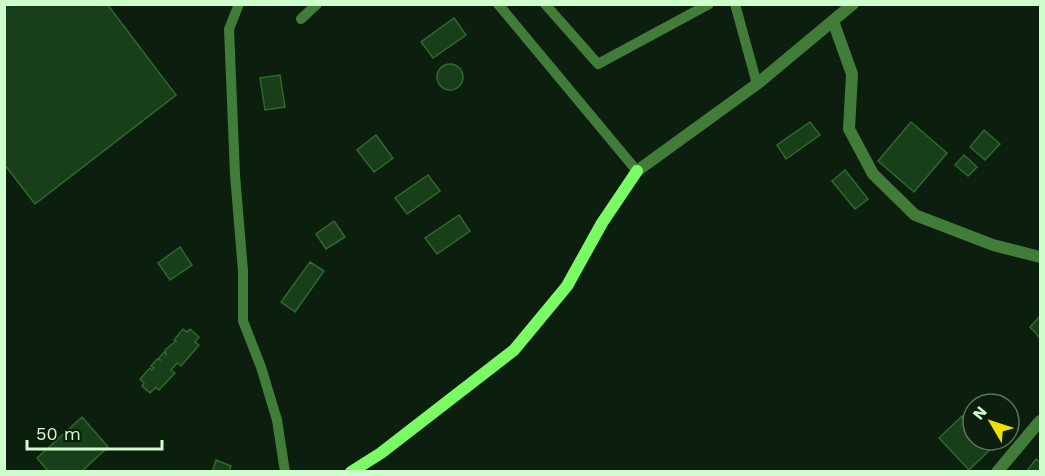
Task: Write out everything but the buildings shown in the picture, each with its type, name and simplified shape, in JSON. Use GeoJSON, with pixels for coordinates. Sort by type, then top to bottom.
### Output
{"type":"FeatureCollection","features":[{"type":"Feature","properties":{"kind":"street"},"geometry":{"type":"LineString","coordinates":[[351,471],[381,453],[514,350],[567,286],[602,224],[637,171],[757,84],[853,4]]}},
{"type":"Feature","properties":{"kind":"street"},"geometry":{"type":"LineString","coordinates":[[833,21],[852,74],[849,129],[873,174],[915,215],[993,245],[1041,257]]}},
{"type":"Feature","properties":{"kind":"street"},"geometry":{"type":"LineString","coordinates":[[997,471],[1041,422]]}},
{"type":"Feature","properties":{"kind":"lane"},"geometry":{"type":"LineString","coordinates":[[239,4],[229,29],[235,175],[243,272],[243,321],[261,367],[277,420],[285,471]]}},
{"type":"Feature","properties":{"kind":"lane"},"geometry":{"type":"LineString","coordinates":[[301,19],[317,4]]}},
{"type":"Feature","properties":{"kind":"lane"},"geometry":{"type":"LineString","coordinates":[[498,4],[637,171]]}},
{"type":"Feature","properties":{"kind":"lane"},"geometry":{"type":"LineString","coordinates":[[545,4],[598,64],[694,8],[709,4]]}},
{"type":"Feature","properties":{"kind":"lane"},"geometry":{"type":"LineString","coordinates":[[735,4],[757,84]]}}]}
